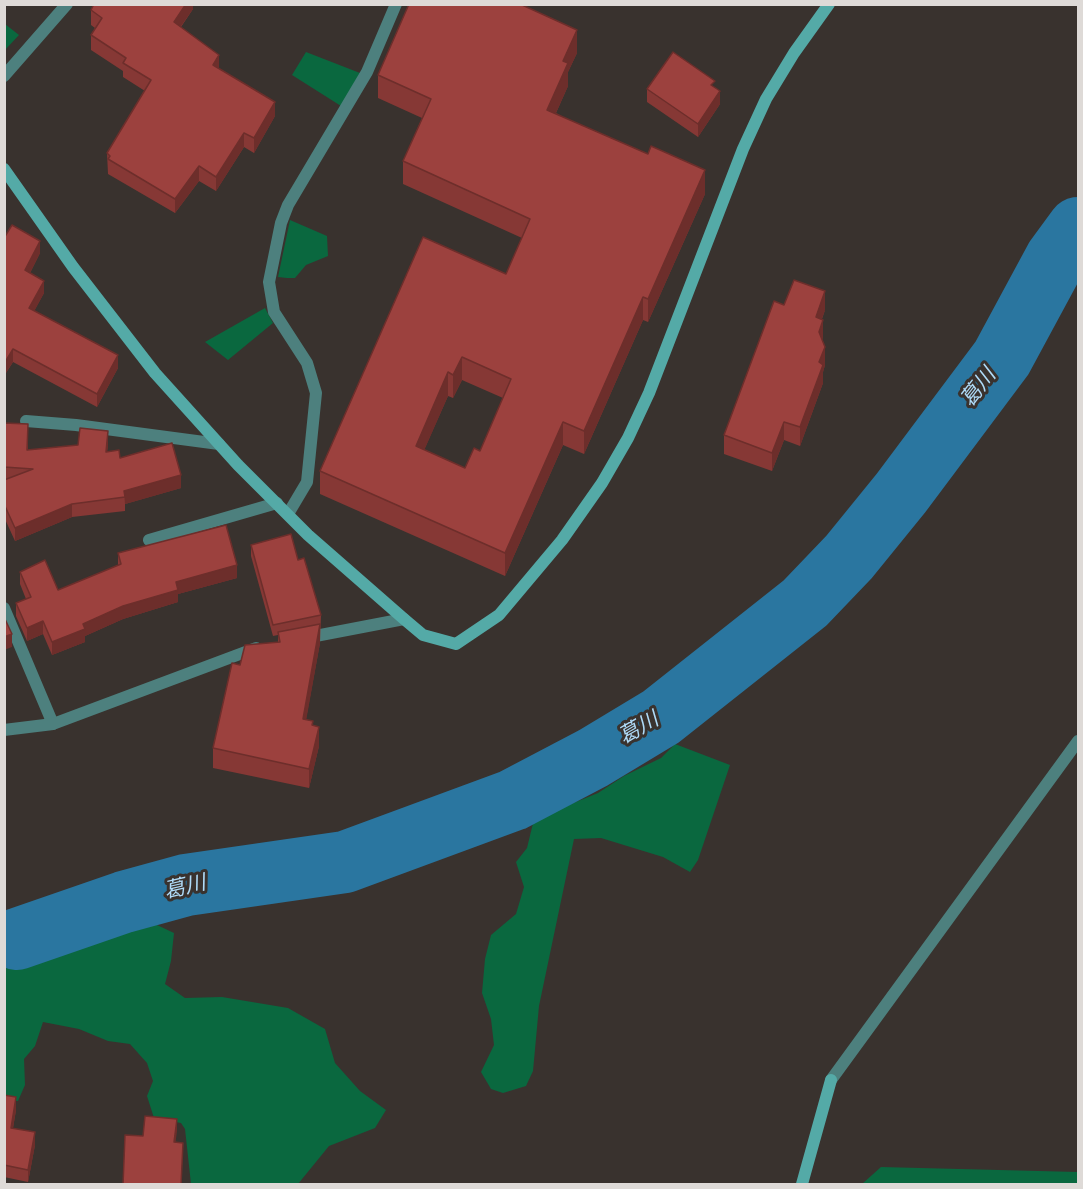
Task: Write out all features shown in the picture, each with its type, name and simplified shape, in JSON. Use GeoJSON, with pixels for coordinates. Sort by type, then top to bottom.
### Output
{"type":"FeatureCollection","features":[{"type":"Feature","properties":{"kind":"street"},"geometry":{"type":"LineString","coordinates":[[4,75],[67,4]]}},
{"type":"Feature","properties":{"kind":"street"},"geometry":{"type":"LineString","coordinates":[[288,514],[306,483],[316,393],[307,363],[274,312],[269,282],[281,223],[288,205],[367,72],[396,4]]}},
{"type":"Feature","properties":{"kind":"street"},"geometry":{"type":"LineString","coordinates":[[4,169],[73,267],[155,374],[219,444],[288,514],[404,619],[423,635],[456,644],[499,615],[562,540],[602,483],[628,438],[649,393],[743,149],[766,99],[794,53],[829,4]]}},
{"type":"Feature","properties":{"kind":"street"},"geometry":{"type":"LineString","coordinates":[[26,422],[76,425],[219,444]]}},
{"type":"Feature","properties":{"kind":"street"},"geometry":{"type":"LineString","coordinates":[[149,540],[277,503]]}},
{"type":"Feature","properties":{"kind":"street"},"geometry":{"type":"LineString","coordinates":[[4,608],[53,724]]}},
{"type":"Feature","properties":{"kind":"street"},"geometry":{"type":"LineString","coordinates":[[292,640],[404,619]]}},
{"type":"Feature","properties":{"kind":"street"},"geometry":{"type":"LineString","coordinates":[[4,730],[53,724],[269,645]]}},
{"type":"Feature","properties":{"kind":"street"},"geometry":{"type":"LineString","coordinates":[[802,1185],[831,1080],[1078,741]]}},
{"type":"Feature","properties":{"kind":"green space"},"geometry":{"type":"Polygon","coordinates":[[[5,24],[19,35],[5,50],[5,24]]]}},
{"type":"Feature","properties":{"kind":"green space"},"geometry":{"type":"Polygon","coordinates":[[[306,52],[360,73],[341,106],[292,75],[306,52]]]}},
{"type":"Feature","properties":{"kind":"green space"},"geometry":{"type":"Polygon","coordinates":[[[290,220],[327,236],[328,256],[306,265],[295,278],[278,277],[290,220]]]}},
{"type":"Feature","properties":{"kind":"green space"},"geometry":{"type":"Polygon","coordinates":[[[265,308],[273,323],[228,360],[205,342],[265,308]]]}},
{"type":"Feature","properties":{"kind":"green space"},"geometry":{"type":"Polygon","coordinates":[[[675,744],[730,765],[698,860],[690,872],[663,857],[601,838],[574,839],[539,1006],[533,1071],[526,1086],[503,1093],[491,1089],[481,1072],[494,1045],[491,1019],[482,993],[485,959],[491,935],[516,914],[524,887],[516,862],[527,848],[534,819],[598,793],[624,776],[661,758],[675,744]]]}},
{"type":"Feature","properties":{"kind":"green space"},"geometry":{"type":"Polygon","coordinates":[[[128,924],[157,925],[174,933],[171,961],[165,984],[185,998],[222,997],[288,1008],[325,1029],[335,1063],[360,1091],[386,1110],[375,1128],[329,1146],[298,1184],[191,1184],[185,1129],[181,1123],[154,1118],[147,1096],[153,1081],[147,1063],[130,1044],[108,1041],[79,1029],[43,1022],[35,1046],[24,1059],[25,1085],[18,1101],[5,1100],[4,960],[41,950],[75,948],[128,924]]]}},
{"type":"Feature","properties":{"kind":"green space"},"geometry":{"type":"Polygon","coordinates":[[[881,1167],[1078,1172],[1078,1184],[862,1184],[881,1167]]]}},
{"type":"Feature","properties":{"kind":"building"},"geometry":{"type":"Polygon","coordinates":[[[94,4],[186,4],[174,22],[219,55],[213,65],[275,102],[254,138],[244,133],[216,177],[199,166],[175,199],[108,159],[110,156],[107,153],[151,80],[123,63],[126,58],[91,35],[102,18],[91,10],[94,4]]]}},
{"type":"Feature","properties":{"kind":"building"},"geometry":{"type":"Polygon","coordinates":[[[409,4],[520,4],[577,30],[563,61],[568,63],[547,110],[648,154],[651,146],[705,170],[648,299],[643,297],[584,431],[563,422],[505,553],[320,471],[423,237],[506,274],[530,219],[403,161],[431,99],[378,75],[409,4]],[[462,357],[453,375],[448,372],[416,446],[465,468],[474,448],[480,451],[511,379],[462,357]]]}},
{"type":"Feature","properties":{"kind":"building"},"geometry":{"type":"Polygon","coordinates":[[[673,52],[715,81],[711,85],[720,91],[698,124],[647,89],[673,52]]]}},
{"type":"Feature","properties":{"kind":"building"},"geometry":{"type":"Polygon","coordinates":[[[12,225],[40,241],[25,270],[44,281],[29,308],[118,355],[97,394],[13,349],[4,364],[4,238],[12,225]]]}},
{"type":"Feature","properties":{"kind":"building"},"geometry":{"type":"Polygon","coordinates":[[[794,280],[825,291],[816,317],[823,320],[819,332],[825,347],[819,362],[823,365],[800,427],[784,422],[772,453],[724,435],[774,301],[784,305],[794,280]]]}},
{"type":"Feature","properties":{"kind":"building"},"geometry":{"type":"Polygon","coordinates":[[[4,423],[28,424],[27,450],[78,445],[80,428],[108,431],[106,452],[119,450],[120,458],[172,443],[181,475],[124,491],[125,497],[72,504],[15,528],[4,504],[4,480],[33,469],[4,467],[4,423]]]}},
{"type":"Feature","properties":{"kind":"building"},"geometry":{"type":"Polygon","coordinates":[[[226,525],[237,565],[176,582],[178,590],[123,606],[83,624],[85,629],[52,642],[43,621],[27,628],[16,603],[31,597],[20,572],[45,560],[58,590],[121,564],[118,553],[226,525]]]}},
{"type":"Feature","properties":{"kind":"building"},"geometry":{"type":"Polygon","coordinates":[[[291,534],[298,560],[304,558],[321,615],[273,625],[251,545],[291,534]]]}},
{"type":"Feature","properties":{"kind":"building"},"geometry":{"type":"Polygon","coordinates":[[[4,617],[12,634],[4,637],[4,617]]]}},
{"type":"Feature","properties":{"kind":"building"},"geometry":{"type":"Polygon","coordinates":[[[320,624],[303,719],[313,721],[312,725],[319,727],[309,769],[213,748],[232,663],[240,665],[245,645],[280,642],[278,632],[320,624]]]}},
{"type":"Feature","properties":{"kind":"building"},"geometry":{"type":"Polygon","coordinates":[[[4,1095],[16,1097],[11,1128],[35,1132],[28,1170],[4,1165],[4,1095]]]}},
{"type":"Feature","properties":{"kind":"building"},"geometry":{"type":"Polygon","coordinates":[[[145,1116],[177,1119],[174,1142],[183,1143],[181,1185],[123,1185],[125,1135],[143,1136],[145,1116]]]}},
{"type":"Feature","properties":{"kind":"waterway","name":"葛川"},"geometry":{"type":"LineString","coordinates":[[17,939],[124,902],[186,885],[345,862],[513,800],[593,758],[661,717],[805,603],[849,557],[901,493],[1002,358],[1056,258],[1078,228]]}},
{"type":"Feature","properties":{"kind":"waterway","name":"葛川"},"geometry":{"type":"LineString","coordinates":[[4,942],[17,939]]}}]}
